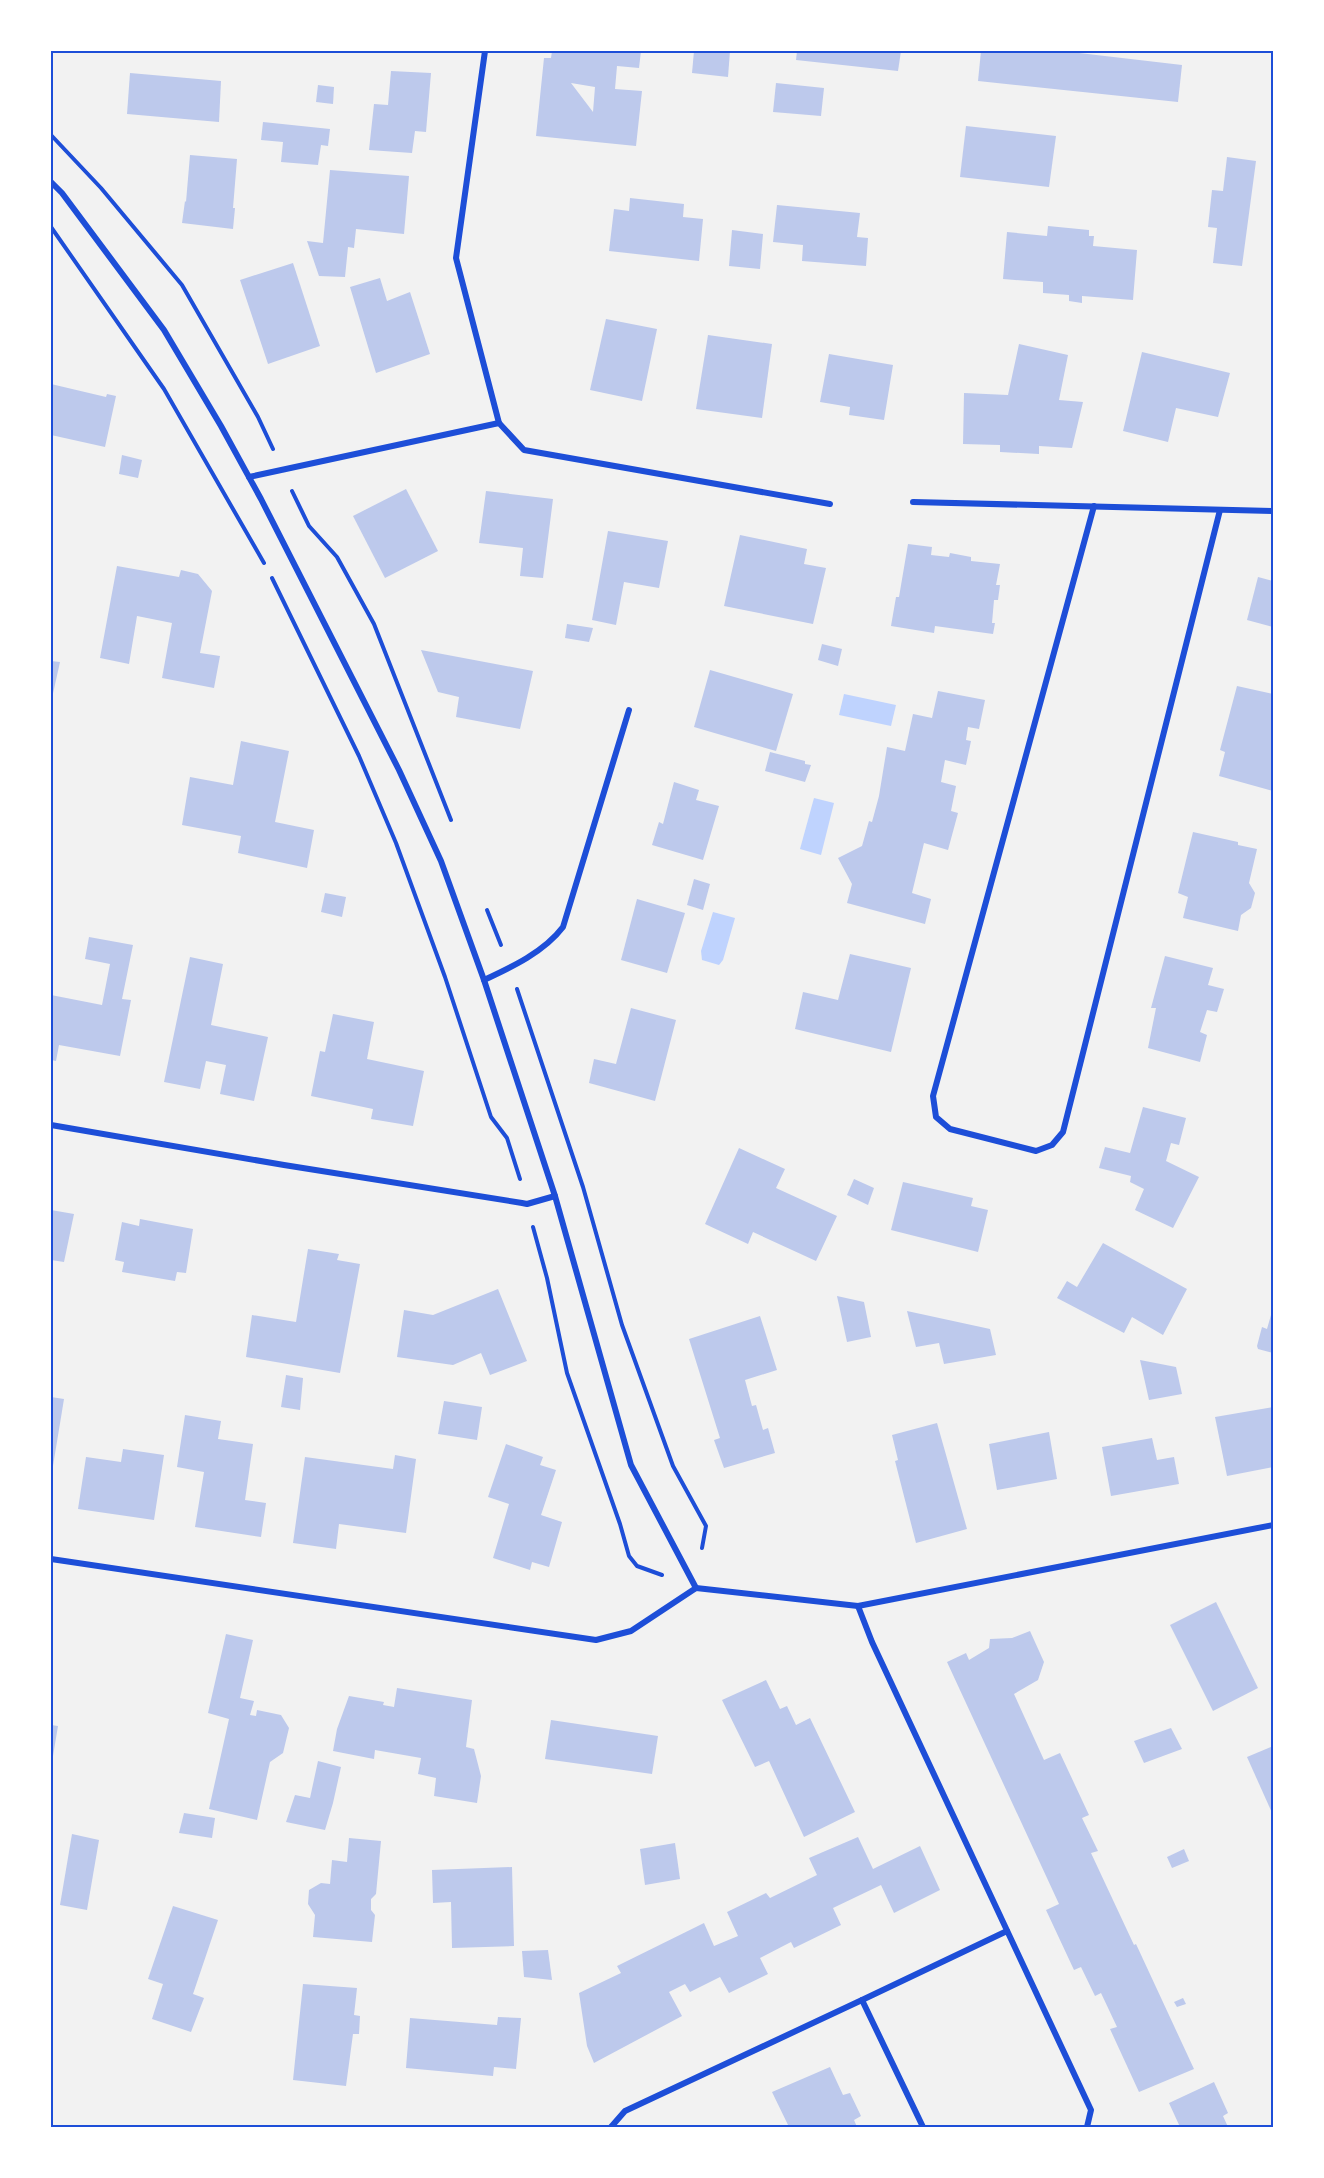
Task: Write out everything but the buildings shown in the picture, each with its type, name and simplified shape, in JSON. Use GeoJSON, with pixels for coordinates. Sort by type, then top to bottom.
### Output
{"type":"FeatureCollection","features":[{"type":"Feature","properties":{"kind":"street"},"geometry":{"type":"LineString","coordinates":[[485,51],[456,258],[499,423],[524,450],[830,504]]}},
{"type":"Feature","properties":{"kind":"street"},"geometry":{"type":"LineString","coordinates":[[51,182],[62,193],[164,330],[249,477],[399,770],[441,861],[484,980],[555,1196],[631,1465],[696,1588]]}},
{"type":"Feature","properties":{"kind":"street"},"geometry":{"type":"LineString","coordinates":[[249,477],[499,423]]}},
{"type":"Feature","properties":{"kind":"street"},"geometry":{"type":"LineString","coordinates":[[913,502],[1273,511]]}},
{"type":"Feature","properties":{"kind":"street"},"geometry":{"type":"LineString","coordinates":[[1095,506],[933,1096],[936,1117],[950,1129],[1036,1151],[1052,1146],[1063,1132],[1220,510]]}},
{"type":"Feature","properties":{"kind":"street"},"geometry":{"type":"LineString","coordinates":[[484,980],[554,939],[563,927],[629,710]]}},
{"type":"Feature","properties":{"kind":"street"},"geometry":{"type":"LineString","coordinates":[[51,1125],[527,1204],[555,1196]]}},
{"type":"Feature","properties":{"kind":"street"},"geometry":{"type":"LineString","coordinates":[[51,1559],[596,1640],[631,1631],[696,1588],[858,1606],[1273,1525]]}},
{"type":"Feature","properties":{"kind":"street"},"geometry":{"type":"LineString","coordinates":[[858,1606],[877,1653],[1091,2110],[1087,2127]]}},
{"type":"Feature","properties":{"kind":"street"},"geometry":{"type":"LineString","coordinates":[[611,2127],[625,2111],[1007,1931]]}},
{"type":"Feature","properties":{"kind":"street"},"geometry":{"type":"LineString","coordinates":[[862,2000],[923,2127]]}},
{"type":"Feature","properties":{"kind":"path"},"geometry":{"type":"LineString","coordinates":[[51,227],[164,389],[265,564]]}},
{"type":"Feature","properties":{"kind":"path"},"geometry":{"type":"LineString","coordinates":[[270,575],[359,756],[396,843],[446,977],[491,1117],[507,1138],[547,1278],[567,1373],[629,1556],[637,1566],[696,1588]]}},
{"type":"Feature","properties":{"kind":"water"},"geometry":{"type":"Polygon","coordinates":[[[844,694],[896,705],[891,726],[839,715],[844,694]]]}},
{"type":"Feature","properties":{"kind":"water"},"geometry":{"type":"Polygon","coordinates":[[[814,798],[834,803],[821,855],[800,849],[814,798]]]}},
{"type":"Feature","properties":{"kind":"water"},"geometry":{"type":"Polygon","coordinates":[[[713,912],[735,918],[723,960],[719,965],[702,960],[701,951],[713,912]]]}}]}
